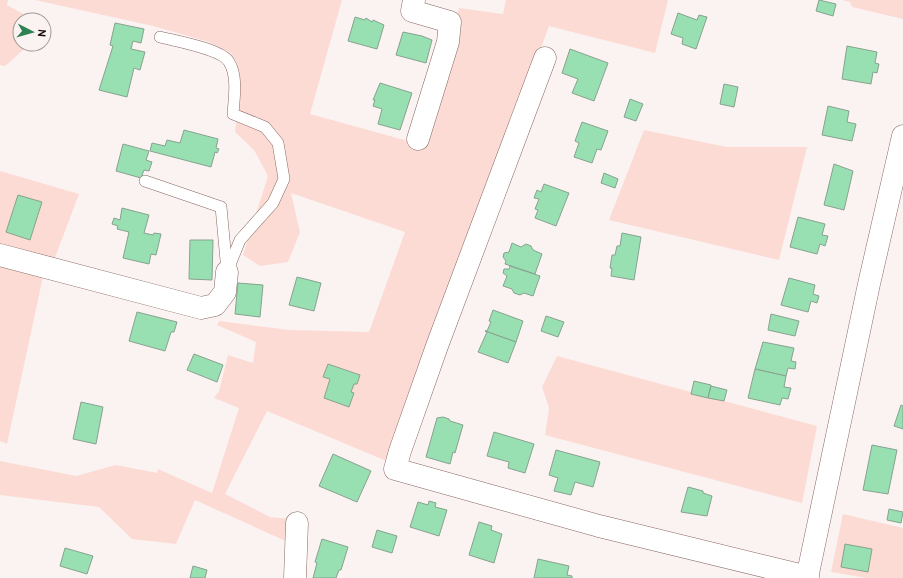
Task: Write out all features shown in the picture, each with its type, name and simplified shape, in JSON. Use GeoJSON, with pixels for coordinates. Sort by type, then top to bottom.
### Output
{"type":"FeatureCollection","features":[{"type":"Feature","properties":{"kind":"street"},"geometry":{"type":"LineString","coordinates":[[414,0],[412,11],[450,22],[448,42],[418,139]]}},
{"type":"Feature","properties":{"kind":"street"},"geometry":{"type":"LineString","coordinates":[[544,58],[437,346],[395,469],[599,526],[808,577],[869,284],[903,136]]}},
{"type":"Feature","properties":{"kind":"street"},"geometry":{"type":"LineString","coordinates":[[0,255],[201,308],[215,305],[225,292],[227,272]]}},
{"type":"Feature","properties":{"kind":"street"},"geometry":{"type":"LineString","coordinates":[[295,578],[297,523]]}},
{"type":"Feature","properties":{"kind":"lane"},"geometry":{"type":"LineString","coordinates":[[160,37],[219,53],[229,61],[234,77],[233,114],[265,127],[278,143],[284,179],[273,202],[240,240],[227,272]]}},
{"type":"Feature","properties":{"kind":"lane"},"geometry":{"type":"LineString","coordinates":[[145,181],[221,207],[227,272]]}},
{"type":"Feature","properties":{"kind":"shaded area"},"geometry":{"type":"Polygon","coordinates":[[[0,0],[8,0],[7,5],[20,12],[12,12],[12,52],[21,52],[5,66],[0,65],[0,0]]]}},
{"type":"Feature","properties":{"kind":"shaded area"},"geometry":{"type":"Polygon","coordinates":[[[35,0],[342,0],[310,114],[426,146],[459,8],[503,14],[506,0],[668,0],[655,53],[549,26],[389,462],[267,411],[225,494],[270,517],[292,519],[290,543],[195,500],[176,544],[132,539],[99,507],[0,495],[0,461],[76,476],[116,465],[157,473],[158,469],[212,493],[239,408],[214,398],[219,391],[228,355],[253,363],[256,342],[217,325],[219,321],[289,330],[369,332],[405,232],[291,193],[300,232],[288,262],[260,266],[243,255],[268,176],[254,150],[235,132],[239,102],[237,63],[231,53],[209,42],[153,26],[35,0]]]}},
{"type":"Feature","properties":{"kind":"shaded area"},"geometry":{"type":"Polygon","coordinates":[[[842,0],[903,0],[903,19],[852,7],[850,2],[842,0]]]}},
{"type":"Feature","properties":{"kind":"shaded area"},"geometry":{"type":"Polygon","coordinates":[[[644,130],[727,147],[807,147],[779,260],[609,220],[644,130]]]}},
{"type":"Feature","properties":{"kind":"shaded area"},"geometry":{"type":"Polygon","coordinates":[[[0,171],[79,194],[53,263],[0,250],[0,171]]]}},
{"type":"Feature","properties":{"kind":"shaded area"},"geometry":{"type":"Polygon","coordinates":[[[0,262],[44,272],[7,444],[0,441],[0,262]]]}},
{"type":"Feature","properties":{"kind":"shaded area"},"geometry":{"type":"Polygon","coordinates":[[[557,356],[817,426],[802,503],[545,435],[549,408],[542,387],[557,356]]]}},
{"type":"Feature","properties":{"kind":"shaded area"},"geometry":{"type":"Polygon","coordinates":[[[843,514],[903,528],[903,578],[867,578],[831,572],[843,514]]]}},
{"type":"Feature","properties":{"kind":"building"},"geometry":{"type":"Polygon","coordinates":[[[819,0],[836,4],[833,16],[816,11],[819,0]]]}},
{"type":"Feature","properties":{"kind":"building"},"geometry":{"type":"Polygon","coordinates":[[[678,13],[697,20],[699,15],[707,17],[696,49],[682,44],[683,38],[671,34],[678,13]]]}},
{"type":"Feature","properties":{"kind":"building"},"geometry":{"type":"Polygon","coordinates":[[[355,17],[365,20],[366,18],[372,22],[373,20],[384,25],[377,49],[348,41],[355,17]]]}},
{"type":"Feature","properties":{"kind":"building"},"geometry":{"type":"Polygon","coordinates":[[[115,23],[144,29],[141,43],[133,41],[131,49],[145,52],[140,70],[134,68],[127,97],[99,90],[113,46],[110,45],[115,23]]]}},
{"type":"Feature","properties":{"kind":"building"},"geometry":{"type":"Polygon","coordinates":[[[403,32],[432,40],[426,63],[396,55],[403,32]]]}},
{"type":"Feature","properties":{"kind":"building"},"geometry":{"type":"Polygon","coordinates":[[[847,46],[877,52],[875,63],[879,64],[877,73],[873,72],[871,84],[842,79],[847,46]]]}},
{"type":"Feature","properties":{"kind":"building"},"geometry":{"type":"Polygon","coordinates":[[[570,49],[608,63],[594,101],[572,93],[578,79],[562,73],[570,49]]]}},
{"type":"Feature","properties":{"kind":"building"},"geometry":{"type":"Polygon","coordinates":[[[380,83],[412,93],[400,130],[378,124],[382,109],[373,106],[375,100],[373,100],[380,83]]]}},
{"type":"Feature","properties":{"kind":"building"},"geometry":{"type":"Polygon","coordinates":[[[724,84],[738,87],[734,107],[720,104],[724,84]]]}},
{"type":"Feature","properties":{"kind":"building"},"geometry":{"type":"Polygon","coordinates":[[[630,99],[643,104],[636,121],[624,117],[630,99]]]}},
{"type":"Feature","properties":{"kind":"building"},"geometry":{"type":"Polygon","coordinates":[[[828,106],[849,111],[847,122],[856,124],[852,141],[822,135],[828,106]]]}},
{"type":"Feature","properties":{"kind":"building"},"geometry":{"type":"Polygon","coordinates":[[[582,122],[608,131],[601,150],[597,149],[592,163],[574,157],[579,143],[575,141],[582,122]]]}},
{"type":"Feature","properties":{"kind":"building"},"geometry":{"type":"Polygon","coordinates":[[[184,130],[218,139],[216,148],[219,149],[217,153],[215,152],[211,167],[150,151],[152,143],[165,146],[167,140],[180,143],[184,130]]]}},
{"type":"Feature","properties":{"kind":"building"},"geometry":{"type":"Polygon","coordinates":[[[123,144],[149,151],[146,160],[152,162],[149,171],[144,170],[141,178],[116,171],[123,144]]]}},
{"type":"Feature","properties":{"kind":"building"},"geometry":{"type":"Polygon","coordinates":[[[834,164],[853,171],[844,210],[824,205],[834,164]]]}},
{"type":"Feature","properties":{"kind":"building"},"geometry":{"type":"Polygon","coordinates":[[[604,173],[618,179],[615,188],[601,183],[604,173]]]}},
{"type":"Feature","properties":{"kind":"building"},"geometry":{"type":"Polygon","coordinates":[[[544,184],[569,193],[556,226],[535,218],[538,210],[535,209],[539,199],[534,198],[537,190],[541,192],[544,184]]]}},
{"type":"Feature","properties":{"kind":"building"},"geometry":{"type":"Polygon","coordinates":[[[18,195],[42,202],[30,240],[6,232],[18,195]]]}},
{"type":"Feature","properties":{"kind":"building"},"geometry":{"type":"Polygon","coordinates":[[[122,208],[149,215],[144,233],[153,235],[154,233],[161,234],[156,255],[151,254],[149,264],[123,258],[129,232],[117,229],[118,226],[112,224],[114,218],[120,220],[122,208]]]}},
{"type":"Feature","properties":{"kind":"building"},"geometry":{"type":"Polygon","coordinates":[[[798,217],[825,224],[822,235],[828,236],[825,246],[820,244],[817,254],[790,247],[798,217]]]}},
{"type":"Feature","properties":{"kind":"building"},"geometry":{"type":"Polygon","coordinates":[[[622,233],[641,237],[634,280],[611,276],[612,268],[610,268],[612,255],[615,255],[617,246],[620,246],[622,233]]]}},
{"type":"Feature","properties":{"kind":"building"},"geometry":{"type":"Polygon","coordinates":[[[190,240],[213,240],[212,280],[189,279],[190,240]]]}},
{"type":"Feature","properties":{"kind":"building"},"geometry":{"type":"Polygon","coordinates":[[[512,243],[521,247],[526,244],[531,246],[533,250],[542,254],[535,274],[505,264],[506,261],[503,257],[504,253],[509,252],[512,243]]]}},
{"type":"Feature","properties":{"kind":"building"},"geometry":{"type":"Polygon","coordinates":[[[510,266],[540,276],[533,296],[524,293],[520,295],[514,293],[512,289],[503,286],[507,276],[503,273],[504,269],[509,269],[510,266]]]}},
{"type":"Feature","properties":{"kind":"building"},"geometry":{"type":"Polygon","coordinates":[[[297,277],[321,283],[314,311],[289,305],[297,277]]]}},
{"type":"Feature","properties":{"kind":"building"},"geometry":{"type":"Polygon","coordinates":[[[789,278],[815,285],[813,294],[819,296],[817,303],[811,301],[808,312],[781,305],[789,278]]]}},
{"type":"Feature","properties":{"kind":"building"},"geometry":{"type":"Polygon","coordinates":[[[238,283],[263,285],[260,317],[235,314],[238,283]]]}},
{"type":"Feature","properties":{"kind":"building"},"geometry":{"type":"Polygon","coordinates":[[[493,310],[523,321],[516,342],[485,331],[487,331],[491,322],[489,321],[493,310]]]}},
{"type":"Feature","properties":{"kind":"building"},"geometry":{"type":"Polygon","coordinates":[[[137,312],[177,322],[174,332],[171,332],[165,351],[129,341],[137,312]]]}},
{"type":"Feature","properties":{"kind":"building"},"geometry":{"type":"Polygon","coordinates":[[[771,314],[799,321],[795,336],[768,330],[771,314]]]}},
{"type":"Feature","properties":{"kind":"building"},"geometry":{"type":"Polygon","coordinates":[[[546,316],[564,322],[558,337],[541,331],[546,316]]]}},
{"type":"Feature","properties":{"kind":"building"},"geometry":{"type":"Polygon","coordinates":[[[485,331],[516,342],[508,363],[478,352],[487,332],[485,331]]]}},
{"type":"Feature","properties":{"kind":"building"},"geometry":{"type":"Polygon","coordinates":[[[763,342],[794,348],[791,361],[796,362],[795,369],[788,368],[786,376],[755,369],[763,342]]]}},
{"type":"Feature","properties":{"kind":"building"},"geometry":{"type":"Polygon","coordinates":[[[194,354],[223,365],[217,382],[187,370],[194,354]]]}},
{"type":"Feature","properties":{"kind":"building"},"geometry":{"type":"Polygon","coordinates":[[[328,364],[360,375],[357,384],[354,384],[351,392],[354,393],[349,407],[324,398],[330,379],[323,377],[328,364]]]}},
{"type":"Feature","properties":{"kind":"building"},"geometry":{"type":"Polygon","coordinates":[[[755,369],[786,376],[784,387],[791,388],[788,399],[782,398],[780,405],[748,398],[755,369]]]}},
{"type":"Feature","properties":{"kind":"building"},"geometry":{"type":"Polygon","coordinates":[[[694,381],[711,385],[708,398],[691,394],[694,381]]]}},
{"type":"Feature","properties":{"kind":"building"},"geometry":{"type":"Polygon","coordinates":[[[711,386],[727,390],[724,401],[708,398],[711,386]]]}},
{"type":"Feature","properties":{"kind":"building"},"geometry":{"type":"Polygon","coordinates":[[[81,402],[103,407],[96,444],[73,439],[81,402]]]}},
{"type":"Feature","properties":{"kind":"building"},"geometry":{"type":"Polygon","coordinates":[[[901,405],[903,406],[903,429],[894,426],[901,405]]]}},
{"type":"Feature","properties":{"kind":"building"},"geometry":{"type":"Polygon","coordinates":[[[443,417],[463,425],[455,453],[453,452],[450,464],[426,457],[437,418],[443,417]]]}},
{"type":"Feature","properties":{"kind":"building"},"geometry":{"type":"Polygon","coordinates":[[[494,432],[534,444],[525,473],[508,468],[509,462],[487,456],[494,432]]]}},
{"type":"Feature","properties":{"kind":"building"},"geometry":{"type":"Polygon","coordinates":[[[872,445],[897,450],[888,494],[863,490],[872,445]]]}},
{"type":"Feature","properties":{"kind":"building"},"geometry":{"type":"Polygon","coordinates":[[[556,450],[600,462],[593,487],[575,482],[571,495],[554,491],[558,478],[549,475],[556,450]]]}},
{"type":"Feature","properties":{"kind":"building"},"geometry":{"type":"Polygon","coordinates":[[[333,454],[371,471],[357,502],[319,486],[333,454]]]}},
{"type":"Feature","properties":{"kind":"building"},"geometry":{"type":"Polygon","coordinates":[[[688,487],[703,491],[703,493],[712,496],[707,516],[681,512],[688,487]]]}},
{"type":"Feature","properties":{"kind":"building"},"geometry":{"type":"Polygon","coordinates":[[[429,501],[436,503],[435,507],[447,510],[439,536],[410,527],[418,502],[428,505],[429,501]]]}},
{"type":"Feature","properties":{"kind":"building"},"geometry":{"type":"Polygon","coordinates":[[[889,509],[903,512],[901,523],[887,520],[889,509]]]}},
{"type":"Feature","properties":{"kind":"building"},"geometry":{"type":"Polygon","coordinates":[[[479,522],[492,526],[491,530],[502,534],[494,563],[469,555],[479,522]]]}},
{"type":"Feature","properties":{"kind":"building"},"geometry":{"type":"Polygon","coordinates":[[[377,530],[397,536],[392,553],[372,547],[377,530]]]}},
{"type":"Feature","properties":{"kind":"building"},"geometry":{"type":"Polygon","coordinates":[[[322,539],[348,547],[341,570],[339,570],[336,578],[313,578],[317,563],[315,562],[322,539]]]}},
{"type":"Feature","properties":{"kind":"building"},"geometry":{"type":"Polygon","coordinates":[[[845,544],[872,549],[868,572],[841,567],[845,544]]]}},
{"type":"Feature","properties":{"kind":"building"},"geometry":{"type":"Polygon","coordinates":[[[65,548],[93,556],[87,574],[60,566],[65,548]]]}},
{"type":"Feature","properties":{"kind":"building"},"geometry":{"type":"Polygon","coordinates":[[[538,559],[569,566],[567,575],[572,576],[572,578],[534,578],[538,559]]]}},
{"type":"Feature","properties":{"kind":"building"},"geometry":{"type":"Polygon","coordinates":[[[193,566],[207,570],[205,578],[190,578],[193,566]]]}}]}
